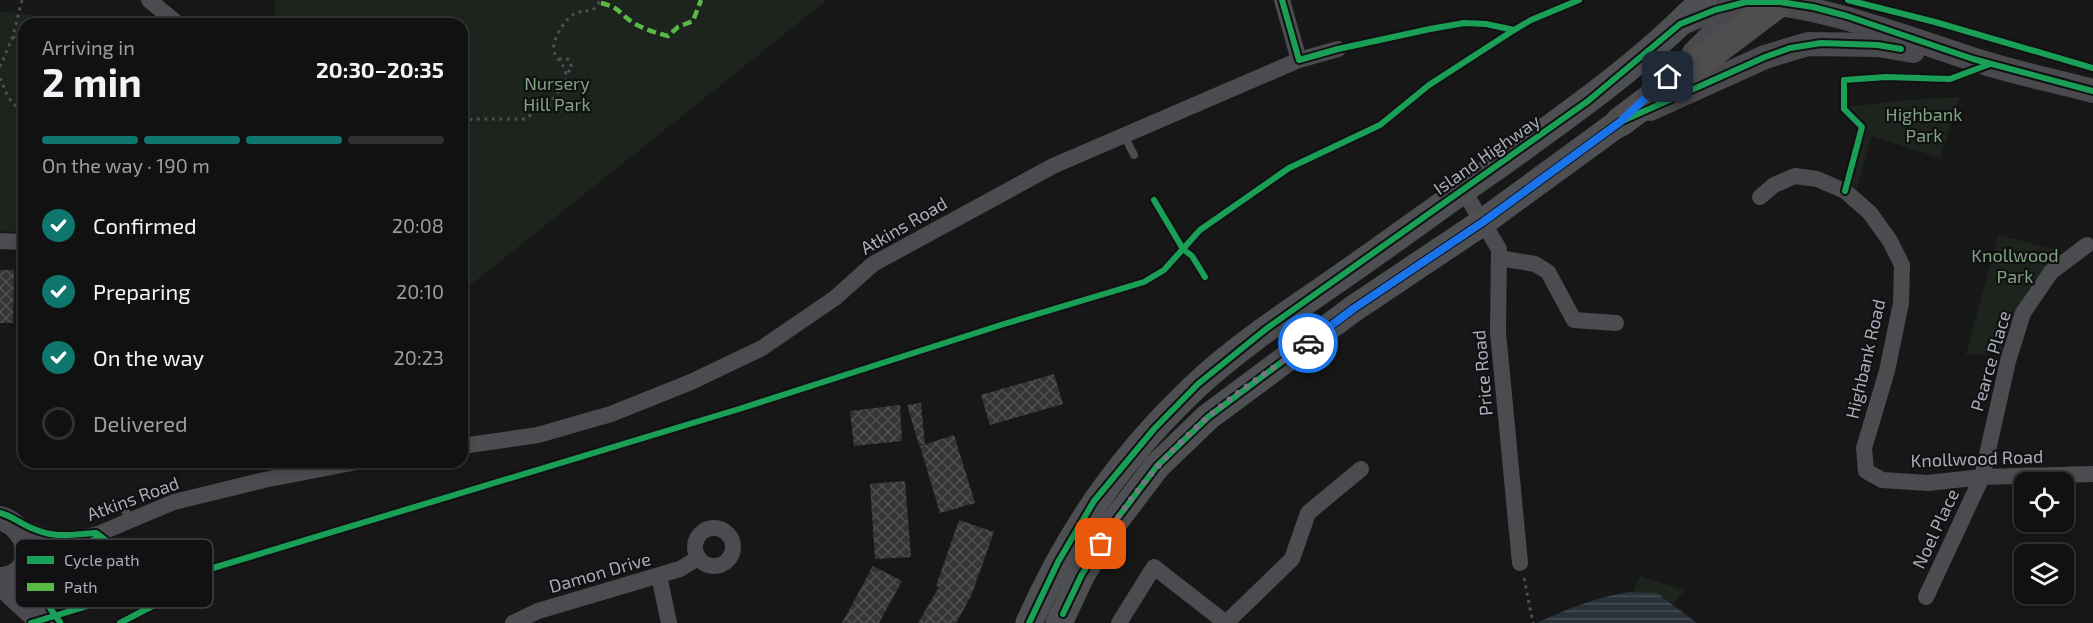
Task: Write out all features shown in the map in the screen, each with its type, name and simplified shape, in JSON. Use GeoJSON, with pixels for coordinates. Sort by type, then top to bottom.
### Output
{"type":"FeatureCollection","features":[{"type":"Feature","properties":{"kind":"highway"},"geometry":{"type":"LineString","coordinates":[[1620,122],[1781,1]]}},
{"type":"Feature","properties":{"kind":"main road"},"geometry":{"type":"LineString","coordinates":[[1680,24],[1703,0]]}},
{"type":"Feature","properties":{"kind":"main road"},"geometry":{"type":"LineString","coordinates":[[1620,122],[1746,1]]}},
{"type":"Feature","properties":{"kind":"main road","name":"Island Highway"},"geometry":{"type":"LineString","coordinates":[[1034,611],[1058,561],[1094,501],[1154,429],[1198,384],[1266,329],[1588,101],[1680,24],[1746,1],[1781,1],[1847,16],[1973,59],[2093,91]]}},
{"type":"Feature","properties":{"kind":"main road","name":"Island Highway"},"geometry":{"type":"LineString","coordinates":[[1067,620],[1081,576],[1110,528],[1157,466],[1208,417],[1353,309],[1483,222],[1620,122],[1765,57],[1808,45],[1878,45],[1973,59]]}},
{"type":"Feature","properties":{"kind":"main road"},"geometry":{"type":"LineString","coordinates":[[9,522],[22,539]]}},
{"type":"Feature","properties":{"kind":"main road"},"geometry":{"type":"LineString","coordinates":[[15,575],[0,581],[15,595]]}},
{"type":"Feature","properties":{"kind":"main road"},"geometry":{"type":"LineString","coordinates":[[28,608],[44,623]]}},
{"type":"Feature","properties":{"kind":"main road"},"geometry":{"type":"LineString","coordinates":[[39,608],[44,623]]}},
{"type":"Feature","properties":{"kind":"street"},"geometry":{"type":"LineString","coordinates":[[149,0],[171,18]]}},
{"type":"Feature","properties":{"kind":"street"},"geometry":{"type":"LineString","coordinates":[[1282,0],[1299,60]]}},
{"type":"Feature","properties":{"kind":"street","name":"Atkins Road"},"geometry":{"type":"LineString","coordinates":[[468,445],[548,432],[611,414],[691,382],[762,348],[836,298],[873,264],[1053,166],[1299,60],[1338,49]]}},
{"type":"Feature","properties":{"kind":"street","name":"Highbank Road"},"geometry":{"type":"LineString","coordinates":[[1760,197],[1774,185],[1795,176],[1817,178],[1845,191],[1870,213],[1890,241],[1902,265],[1901,303],[1887,371],[1864,448],[1866,471]]}},
{"type":"Feature","properties":{"kind":"street","name":"Price Road"},"geometry":{"type":"LineString","coordinates":[[1463,190],[1499,249],[1498,332],[1520,563]]}},
{"type":"Feature","properties":{"kind":"street"},"geometry":{"type":"LineString","coordinates":[[0,241],[18,242]]}},
{"type":"Feature","properties":{"kind":"street","name":"Pearce Place"},"geometry":{"type":"LineString","coordinates":[[1982,477],[2008,362],[2023,313],[2051,272],[2087,245]]}},
{"type":"Feature","properties":{"kind":"street"},"geometry":{"type":"LineString","coordinates":[[1499,258],[1534,264],[1548,272],[1574,320],[1616,323]]}},
{"type":"Feature","properties":{"kind":"street","name":"Atkins Road"},"geometry":{"type":"LineString","coordinates":[[79,539],[98,534],[127,514],[264,480],[326,468]]}},
{"type":"Feature","properties":{"kind":"street"},"geometry":{"type":"LineString","coordinates":[[1119,623],[1154,567],[1226,623],[1292,559],[1308,513],[1361,469]]}},
{"type":"Feature","properties":{"kind":"street","name":"Knollwood Road"},"geometry":{"type":"LineString","coordinates":[[1866,471],[1882,480],[1928,483],[1982,477],[2093,474]]}},
{"type":"Feature","properties":{"kind":"street","name":"Noel Place"},"geometry":{"type":"LineString","coordinates":[[1926,597],[1982,477]]}},
{"type":"Feature","properties":{"kind":"street"},"geometry":{"type":"LineString","coordinates":[[9,522],[53,539]]}},
{"type":"Feature","properties":{"kind":"street","name":"Damon Drive"},"geometry":{"type":"LineString","coordinates":[[513,623],[538,611],[680,569],[698,558]]}},
{"type":"Feature","properties":{"kind":"street"},"geometry":{"type":"LineString","coordinates":[[659,576],[669,623]]}},
{"type":"Feature","properties":{"kind":"street"},"geometry":{"type":"LineString","coordinates":[[1034,611],[1067,620]]}},
{"type":"Feature","properties":{"kind":"lane"},"geometry":{"type":"LineString","coordinates":[[1124,134],[1134,155]]}},
{"type":"Feature","properties":{"kind":"path"},"geometry":{"type":"LineString","coordinates":[[0,67],[14,36],[22,0]]}},
{"type":"Feature","properties":{"kind":"path"},"geometry":{"type":"LineString","coordinates":[[468,120],[525,119],[549,105],[567,80],[559,59],[554,54],[553,44],[556,35],[573,14],[592,10],[601,0]]}},
{"type":"Feature","properties":{"kind":"path"},"geometry":{"type":"LineString","coordinates":[[14,36],[18,42]]}},
{"type":"Feature","properties":{"kind":"path"},"geometry":{"type":"LineString","coordinates":[[559,59],[567,58],[570,61],[572,69],[566,73]]}},
{"type":"Feature","properties":{"kind":"path"},"geometry":{"type":"LineString","coordinates":[[0,78],[8,97],[18,109]]}},
{"type":"Feature","properties":{"kind":"path"},"geometry":{"type":"LineString","coordinates":[[1526,584],[1533,623]]}},
{"type":"Feature","properties":{"kind":"green space","name":"Nursery Hill Park"},"geometry":{"type":"Polygon","coordinates":[[[275,0],[827,0],[468,287],[468,18],[275,18],[275,0]]]}},
{"type":"Feature","properties":{"kind":"green space"},"geometry":{"type":"Polygon","coordinates":[[[0,11],[59,18],[18,18],[18,232],[0,231],[0,11]]]}},
{"type":"Feature","properties":{"kind":"green space","name":"Highbank Park"},"geometry":{"type":"Polygon","coordinates":[[[1960,97],[1940,158],[1872,136],[1857,188],[1850,186],[1861,134],[1841,108],[1895,101],[1960,97]]]}},
{"type":"Feature","properties":{"kind":"green space","name":"Knollwood Park"},"geometry":{"type":"Polygon","coordinates":[[[1998,235],[2060,251],[2035,280],[2024,297],[2010,324],[2001,353],[1966,355],[1998,235]]]}},
{"type":"Feature","properties":{"kind":"green space"},"geometry":{"type":"Polygon","coordinates":[[[1640,576],[1685,590],[1674,603],[1633,593],[1640,576]]]}},
{"type":"Feature","properties":{"kind":"shaded area"},"geometry":{"type":"Polygon","coordinates":[[[1629,592],[1657,593],[1697,623],[1537,623],[1582,604],[1629,592]]]}},
{"type":"Feature","properties":{"kind":"building"},"geometry":{"type":"Polygon","coordinates":[[[0,270],[14,270],[13,323],[0,323],[0,270]]]}},
{"type":"Feature","properties":{"kind":"building"},"geometry":{"type":"Polygon","coordinates":[[[1054,374],[1063,404],[990,425],[981,395],[1054,374]]]}},
{"type":"Feature","properties":{"kind":"building"},"geometry":{"type":"Polygon","coordinates":[[[921,403],[925,444],[919,445],[907,405],[921,403]]]}},
{"type":"Feature","properties":{"kind":"building"},"geometry":{"type":"Polygon","coordinates":[[[900,405],[902,441],[854,446],[850,411],[900,405]]]}},
{"type":"Feature","properties":{"kind":"building"},"geometry":{"type":"Polygon","coordinates":[[[954,435],[975,503],[940,513],[920,446],[954,435]]]}},
{"type":"Feature","properties":{"kind":"building"},"geometry":{"type":"Polygon","coordinates":[[[905,481],[911,557],[875,559],[870,484],[905,481]]]}},
{"type":"Feature","properties":{"kind":"building"},"geometry":{"type":"Polygon","coordinates":[[[959,520],[994,532],[971,596],[956,623],[918,623],[939,587],[936,586],[959,520]]]}},
{"type":"Feature","properties":{"kind":"building"},"geometry":{"type":"Polygon","coordinates":[[[873,566],[902,581],[879,623],[842,623],[873,566]]]}},
{"type":"Feature","properties":{"kind":"marked path"},"geometry":{"type":"LineString","coordinates":[[601,3],[615,8],[641,27],[668,36],[678,27],[693,21],[701,0]]}},
{"type":"Feature","properties":{"kind":"cycle path"},"geometry":{"type":"LineString","coordinates":[[1282,0],[1299,60],[1338,49],[1464,23],[1486,24],[1514,30]]}},
{"type":"Feature","properties":{"kind":"cycle path"},"geometry":{"type":"LineString","coordinates":[[213,568],[739,409],[1004,324],[1144,282],[1164,270],[1200,230],[1289,168],[1380,125],[1429,85],[1514,30],[1531,20],[1579,0]]}},
{"type":"Feature","properties":{"kind":"cycle path"},"geometry":{"type":"LineString","coordinates":[[1848,0],[1935,22],[2093,68]]}},
{"type":"Feature","properties":{"kind":"cycle path"},"geometry":{"type":"LineString","coordinates":[[1029,623],[1058,562],[1094,501],[1154,429],[1198,384],[1266,329],[1588,101],[1680,24],[1715,10],[1746,2],[1780,2],[1813,7],[1847,16],[1973,59],[2093,91]]}},
{"type":"Feature","properties":{"kind":"cycle path"},"geometry":{"type":"LineString","coordinates":[[1063,614],[1081,576],[1110,528],[1157,466],[1208,417],[1353,309],[1483,222],[1620,122],[1790,48],[1821,43],[1878,45],[1901,49]]}},
{"type":"Feature","properties":{"kind":"cycle path"},"geometry":{"type":"LineString","coordinates":[[1845,191],[1862,127],[1844,109],[1844,80],[1886,77],[1950,79],[1990,64]]}},
{"type":"Feature","properties":{"kind":"cycle path"},"geometry":{"type":"LineString","coordinates":[[1154,200],[1183,249],[1192,256],[1205,277]]}},
{"type":"Feature","properties":{"kind":"cycle path"},"geometry":{"type":"LineString","coordinates":[[0,513],[42,532],[65,535],[96,533],[104,539]]}},
{"type":"Feature","properties":{"kind":"cycle path"},"geometry":{"type":"LineString","coordinates":[[95,539],[100,536]]}},
{"type":"Feature","properties":{"kind":"cycle path"},"geometry":{"type":"LineString","coordinates":[[50,608],[60,622]]}},
{"type":"Feature","properties":{"kind":"cycle path"},"geometry":{"type":"LineString","coordinates":[[31,623],[81,608]]}},
{"type":"Feature","properties":{"kind":"cycle path"},"geometry":{"type":"LineString","coordinates":[[120,623],[149,608]]}},
{"type":"Feature","properties":{"kind":"way so far"},"geometry":{"type":"LineString","coordinates":[[1101,544],[1110,528],[1157,466],[1208,417],[1308,343]]}},
{"type":"Feature","properties":{"kind":"route"},"geometry":{"type":"LineString","coordinates":[[1308,343],[1353,309],[1483,222],[1620,122],[1668,77]]}}]}
